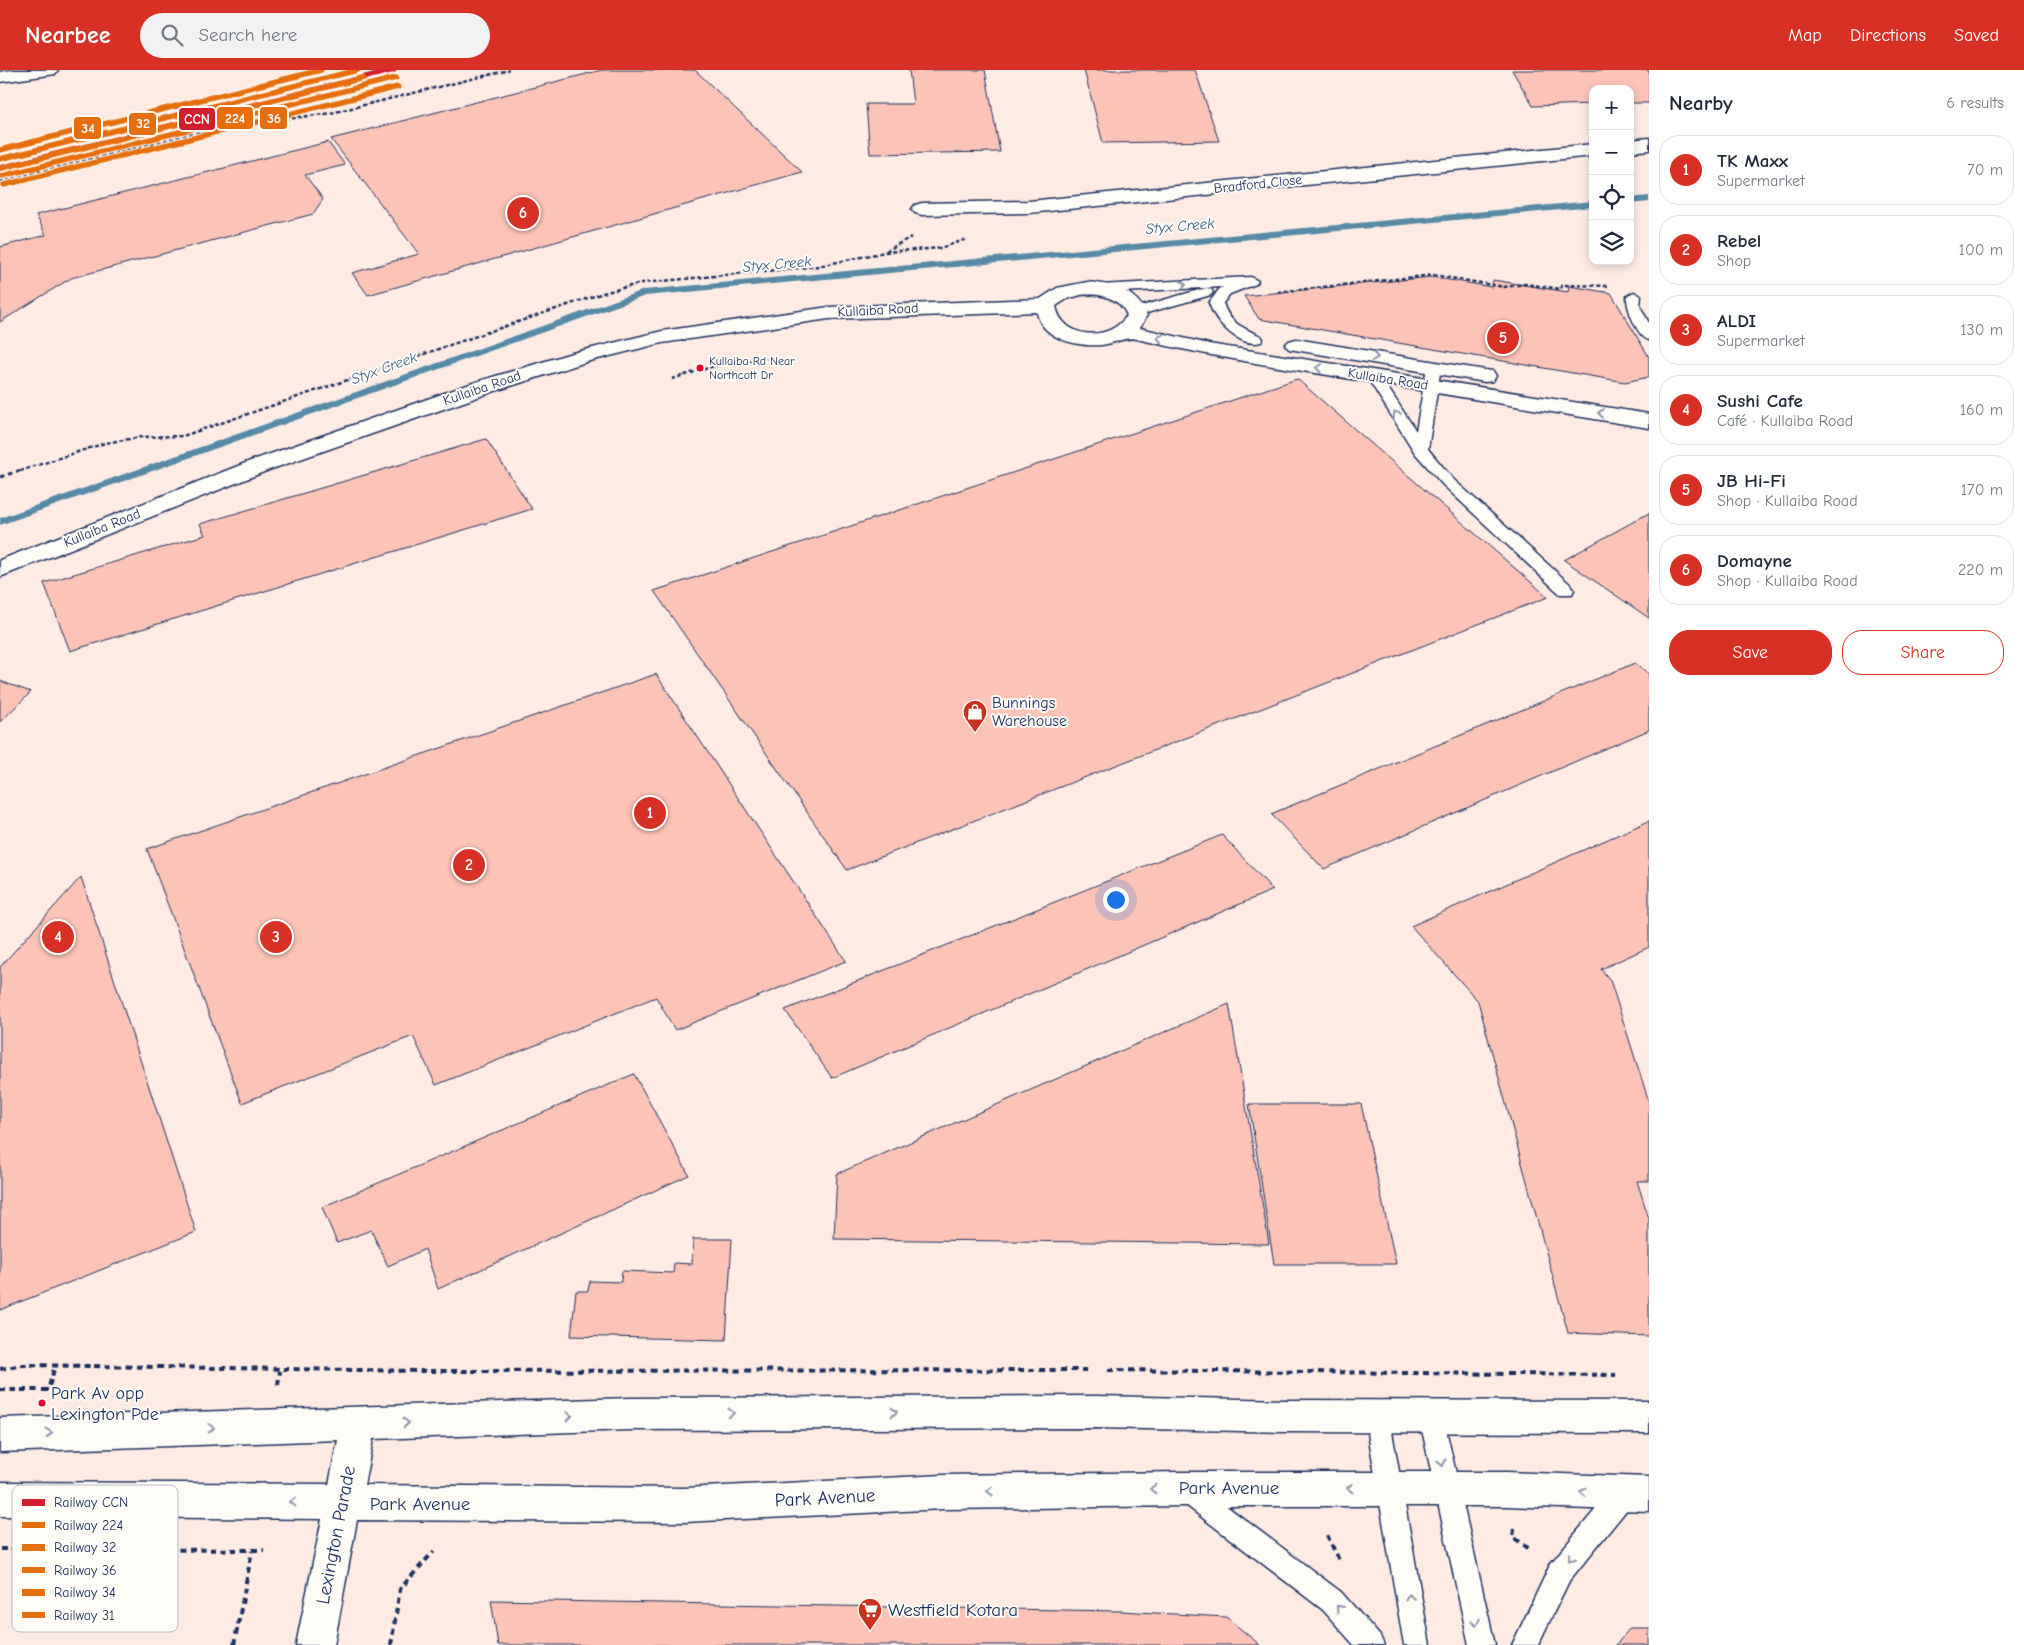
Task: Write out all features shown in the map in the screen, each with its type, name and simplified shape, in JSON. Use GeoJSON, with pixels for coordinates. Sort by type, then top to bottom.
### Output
{"type":"FeatureCollection","features":[{"type":"Feature","properties":{"kind":"street"},"geometry":{"type":"LineString","coordinates":[[0,77],[49,70]]}},
{"type":"Feature","properties":{"kind":"street"},"geometry":{"type":"LineString","coordinates":[[1634,146],[1649,144]]}},
{"type":"Feature","properties":{"kind":"street","name":"Bradford Close"},"geometry":{"type":"LineString","coordinates":[[922,209],[1029,207],[1589,150]]}},
{"type":"Feature","properties":{"kind":"street","name":"Kullaiba Road"},"geometry":{"type":"LineString","coordinates":[[0,569],[261,465],[484,387],[579,357],[662,337],[748,323],[829,313],[912,308],[988,309],[1046,305],[1056,296],[1072,289],[1099,289],[1121,296],[1130,302],[1134,319]]}},
{"type":"Feature","properties":{"kind":"street"},"geometry":{"type":"LineString","coordinates":[[1046,305],[1045,312],[1053,326]]}},
{"type":"Feature","properties":{"kind":"street","name":"Kullaiba Road"},"geometry":{"type":"LineString","coordinates":[[988,309],[1053,326],[1071,335],[1091,339],[1116,336],[1134,319]]}},
{"type":"Feature","properties":{"kind":"street","name":"Kullaiba Road"},"geometry":{"type":"LineString","coordinates":[[1134,319],[1256,339],[1649,421]]}},
{"type":"Feature","properties":{"kind":"street","name":"Kullaiba Road"},"geometry":{"type":"LineString","coordinates":[[1134,319],[1208,350],[1374,377],[1433,376],[1649,404]]}},
{"type":"Feature","properties":{"kind":"street"},"geometry":{"type":"LineString","coordinates":[[0,1435],[358,1425],[640,1414],[878,1412],[1649,1417]]}},
{"type":"Feature","properties":{"kind":"street","name":"Lexington Parade"},"geometry":{"type":"LineString","coordinates":[[316,1645],[358,1425]]}},
{"type":"Feature","properties":{"kind":"street","name":"Park Avenue"},"geometry":{"type":"LineString","coordinates":[[178,1502],[684,1505],[943,1492],[1184,1489],[1447,1488],[1636,1494]]}},
{"type":"Feature","properties":{"kind":"lane"},"geometry":{"type":"LineString","coordinates":[[1099,289],[1251,281]]}},
{"type":"Feature","properties":{"kind":"lane"},"geometry":{"type":"LineString","coordinates":[[1134,319],[1251,281]]}},
{"type":"Feature","properties":{"kind":"lane"},"geometry":{"type":"LineString","coordinates":[[1251,281],[1225,291],[1216,303],[1220,317],[1234,329],[1256,339]]}},
{"type":"Feature","properties":{"kind":"lane"},"geometry":{"type":"LineString","coordinates":[[1634,296],[1633,306],[1649,336]]}},
{"type":"Feature","properties":{"kind":"lane"},"geometry":{"type":"LineString","coordinates":[[1420,450],[1433,376]]}},
{"type":"Feature","properties":{"kind":"lane"},"geometry":{"type":"LineString","coordinates":[[1374,377],[1420,450],[1448,482],[1566,590]]}},
{"type":"Feature","properties":{"kind":"lane"},"geometry":{"type":"LineString","coordinates":[[1377,1415],[1417,1645]]}},
{"type":"Feature","properties":{"kind":"lane"},"geometry":{"type":"LineString","coordinates":[[1431,1416],[1482,1645]]}},
{"type":"Feature","properties":{"kind":"lane"},"geometry":{"type":"LineString","coordinates":[[1184,1489],[1332,1601],[1371,1645]]}},
{"type":"Feature","properties":{"kind":"lane"},"geometry":{"type":"LineString","coordinates":[[1525,1645],[1560,1572],[1636,1494]]}},
{"type":"Feature","properties":{"kind":"path"},"geometry":{"type":"LineString","coordinates":[[0,182],[224,126],[331,113],[508,70]]}},
{"type":"Feature","properties":{"kind":"path"},"geometry":{"type":"LineString","coordinates":[[1273,292],[1434,275],[1504,287],[1526,284],[1561,290],[1562,285],[1608,284],[1612,292]]}},
{"type":"Feature","properties":{"kind":"path"},"geometry":{"type":"LineString","coordinates":[[672,378],[721,364],[768,359]]}},
{"type":"Feature","properties":{"kind":"path"},"geometry":{"type":"LineString","coordinates":[[0,1369],[23,1365],[280,1371],[880,1368],[1092,1370]]}},
{"type":"Feature","properties":{"kind":"path"},"geometry":{"type":"LineString","coordinates":[[0,1390],[48,1390],[55,1366]]}},
{"type":"Feature","properties":{"kind":"path"},"geometry":{"type":"LineString","coordinates":[[1102,1370],[1620,1375]]}},
{"type":"Feature","properties":{"kind":"path"},"geometry":{"type":"LineString","coordinates":[[1515,1523],[1513,1537],[1530,1550]]}},
{"type":"Feature","properties":{"kind":"path"},"geometry":{"type":"LineString","coordinates":[[1327,1536],[1343,1569]]}},
{"type":"Feature","properties":{"kind":"path"},"geometry":{"type":"LineString","coordinates":[[178,1550],[264,1550]]}},
{"type":"Feature","properties":{"kind":"path"},"geometry":{"type":"LineString","coordinates":[[234,1645],[252,1551]]}},
{"type":"Feature","properties":{"kind":"path"},"geometry":{"type":"LineString","coordinates":[[391,1645],[400,1589],[434,1551]]}},
{"type":"Feature","properties":{"kind":"building"},"geometry":{"type":"Polygon","coordinates":[[[602,70],[695,70],[802,172],[368,295],[352,273],[419,254],[331,139],[602,70]]]}},
{"type":"Feature","properties":{"kind":"building"},"geometry":{"type":"Polygon","coordinates":[[[909,70],[985,70],[1000,152],[870,154],[866,104],[913,104],[909,70]]]}},
{"type":"Feature","properties":{"kind":"building"},"geometry":{"type":"Polygon","coordinates":[[[1084,70],[1195,70],[1219,141],[1103,143],[1084,70]]]}},
{"type":"Feature","properties":{"kind":"building"},"geometry":{"type":"Polygon","coordinates":[[[1512,70],[1649,70],[1649,103],[1634,103],[1634,85],[1589,85],[1589,104],[1533,106],[1512,70]]]}},
{"type":"Feature","properties":{"kind":"building"},"geometry":{"type":"Polygon","coordinates":[[[328,142],[345,165],[305,175],[323,199],[313,214],[71,278],[0,322],[0,247],[46,235],[36,215],[328,142]]]}},
{"type":"Feature","properties":{"kind":"building"},"geometry":{"type":"Polygon","coordinates":[[[1431,277],[1492,287],[1493,280],[1568,292],[1569,286],[1611,293],[1649,357],[1649,377],[1625,382],[1259,319],[1244,296],[1431,277]]]}},
{"type":"Feature","properties":{"kind":"building","name":"Bunnings Warehouse"},"geometry":{"type":"Polygon","coordinates":[[[1297,379],[1548,597],[847,870],[654,591],[1297,379]]]}},
{"type":"Feature","properties":{"kind":"building"},"geometry":{"type":"Polygon","coordinates":[[[486,439],[532,509],[70,651],[44,583],[205,535],[200,524],[486,439]]]}},
{"type":"Feature","properties":{"kind":"building"},"geometry":{"type":"Polygon","coordinates":[[[1649,513],[1649,618],[1564,560],[1649,513]]]}},
{"type":"Feature","properties":{"kind":"building"},"geometry":{"type":"Polygon","coordinates":[[[1635,663],[1649,674],[1649,730],[1324,869],[1271,814],[1635,663]]]}},
{"type":"Feature","properties":{"kind":"building"},"geometry":{"type":"Polygon","coordinates":[[[656,674],[846,961],[675,1030],[656,997],[436,1085],[413,1036],[242,1103],[147,849],[656,674]]]}},
{"type":"Feature","properties":{"kind":"building"},"geometry":{"type":"Polygon","coordinates":[[[0,681],[31,692],[0,722],[0,681]]]}},
{"type":"Feature","properties":{"kind":"building"},"geometry":{"type":"Polygon","coordinates":[[[1649,821],[1649,947],[1601,969],[1610,980],[1649,1102],[1649,1181],[1637,1181],[1649,1219],[1649,1336],[1568,1333],[1478,1001],[1411,926],[1649,821]]]}},
{"type":"Feature","properties":{"kind":"building"},"geometry":{"type":"Polygon","coordinates":[[[1222,835],[1273,890],[832,1078],[785,1010],[1222,835]]]}},
{"type":"Feature","properties":{"kind":"building"},"geometry":{"type":"Polygon","coordinates":[[[81,877],[196,1232],[0,1310],[0,967],[81,877]]]}},
{"type":"Feature","properties":{"kind":"building"},"geometry":{"type":"Polygon","coordinates":[[[1229,1004],[1269,1244],[834,1239],[837,1174],[1229,1004]]]}},
{"type":"Feature","properties":{"kind":"building"},"geometry":{"type":"Polygon","coordinates":[[[634,1074],[689,1175],[438,1289],[425,1249],[388,1266],[371,1230],[337,1243],[322,1207],[634,1074]]]}},
{"type":"Feature","properties":{"kind":"building"},"geometry":{"type":"Polygon","coordinates":[[[1249,1104],[1361,1104],[1396,1264],[1274,1264],[1249,1104]]]}},
{"type":"Feature","properties":{"kind":"building"},"geometry":{"type":"Polygon","coordinates":[[[693,1239],[732,1239],[726,1340],[571,1336],[576,1291],[588,1291],[590,1281],[621,1282],[622,1271],[673,1273],[674,1263],[692,1264],[693,1239]]]}},
{"type":"Feature","properties":{"kind":"building","name":"Westfield Kotara"},"geometry":{"type":"Polygon","coordinates":[[[491,1600],[1120,1611],[1226,1617],[1260,1645],[498,1645],[491,1600]]]}},
{"type":"Feature","properties":{"kind":"building"},"geometry":{"type":"Polygon","coordinates":[[[1630,1628],[1649,1628],[1649,1645],[1616,1645],[1630,1628]]]}},
{"type":"Feature","properties":{"kind":"waterway","name":"Styx Creek"},"geometry":{"type":"LineString","coordinates":[[1634,201],[1649,199]]}},
{"type":"Feature","properties":{"kind":"waterway","name":"Styx Creek"},"geometry":{"type":"LineString","coordinates":[[0,522],[644,293],[1589,204]]}},
{"type":"Feature","properties":{"kind":"rail line","name":"34"},"geometry":{"type":"LineString","coordinates":[[0,150],[321,70]]}},
{"type":"Feature","properties":{"kind":"rail line","name":"32"},"geometry":{"type":"LineString","coordinates":[[0,159],[358,70]]}},
{"type":"Feature","properties":{"kind":"rail line","name":"CCN"},"geometry":{"type":"LineString","coordinates":[[0,168],[394,70]]}},
{"type":"Feature","properties":{"kind":"rail line","name":"31"},"geometry":{"type":"LineString","coordinates":[[2,168],[363,78]]}},
{"type":"Feature","properties":{"kind":"rail line","name":"224"},"geometry":{"type":"LineString","coordinates":[[2,176],[396,78]]}},
{"type":"Feature","properties":{"kind":"rail line","name":"36"},"geometry":{"type":"LineString","coordinates":[[4,185],[398,87]]}},
{"type":"Feature","properties":{"kind":"place","name":"Domayne"},"geometry":{"type":"Point","coordinates":[523,213]}},
{"type":"Feature","properties":{"kind":"place","name":"JB Hi-Fi"},"geometry":{"type":"Point","coordinates":[1503,338]}},
{"type":"Feature","properties":{"kind":"place","name":"Kullaiba Rd Near Northcott Dr"},"geometry":{"type":"Point","coordinates":[700,368]}},
{"type":"Feature","properties":{"kind":"place","name":"Bunnings Warehouse"},"geometry":{"type":"Point","coordinates":[975,733]}},
{"type":"Feature","properties":{"kind":"place","name":"TK Maxx"},"geometry":{"type":"Point","coordinates":[650,813]}},
{"type":"Feature","properties":{"kind":"place","name":"Rebel"},"geometry":{"type":"Point","coordinates":[469,865]}},
{"type":"Feature","properties":{"kind":"place","name":"Sushi Cafe"},"geometry":{"type":"Point","coordinates":[58,937]}},
{"type":"Feature","properties":{"kind":"place","name":"ALDI"},"geometry":{"type":"Point","coordinates":[276,937]}},
{"type":"Feature","properties":{"kind":"place","name":"Park Av opp Lexington Pde"},"geometry":{"type":"Point","coordinates":[42,1403]}},
{"type":"Feature","properties":{"kind":"place","name":"Westfield Kotara"},"geometry":{"type":"Point","coordinates":[870,1631]}}]}
